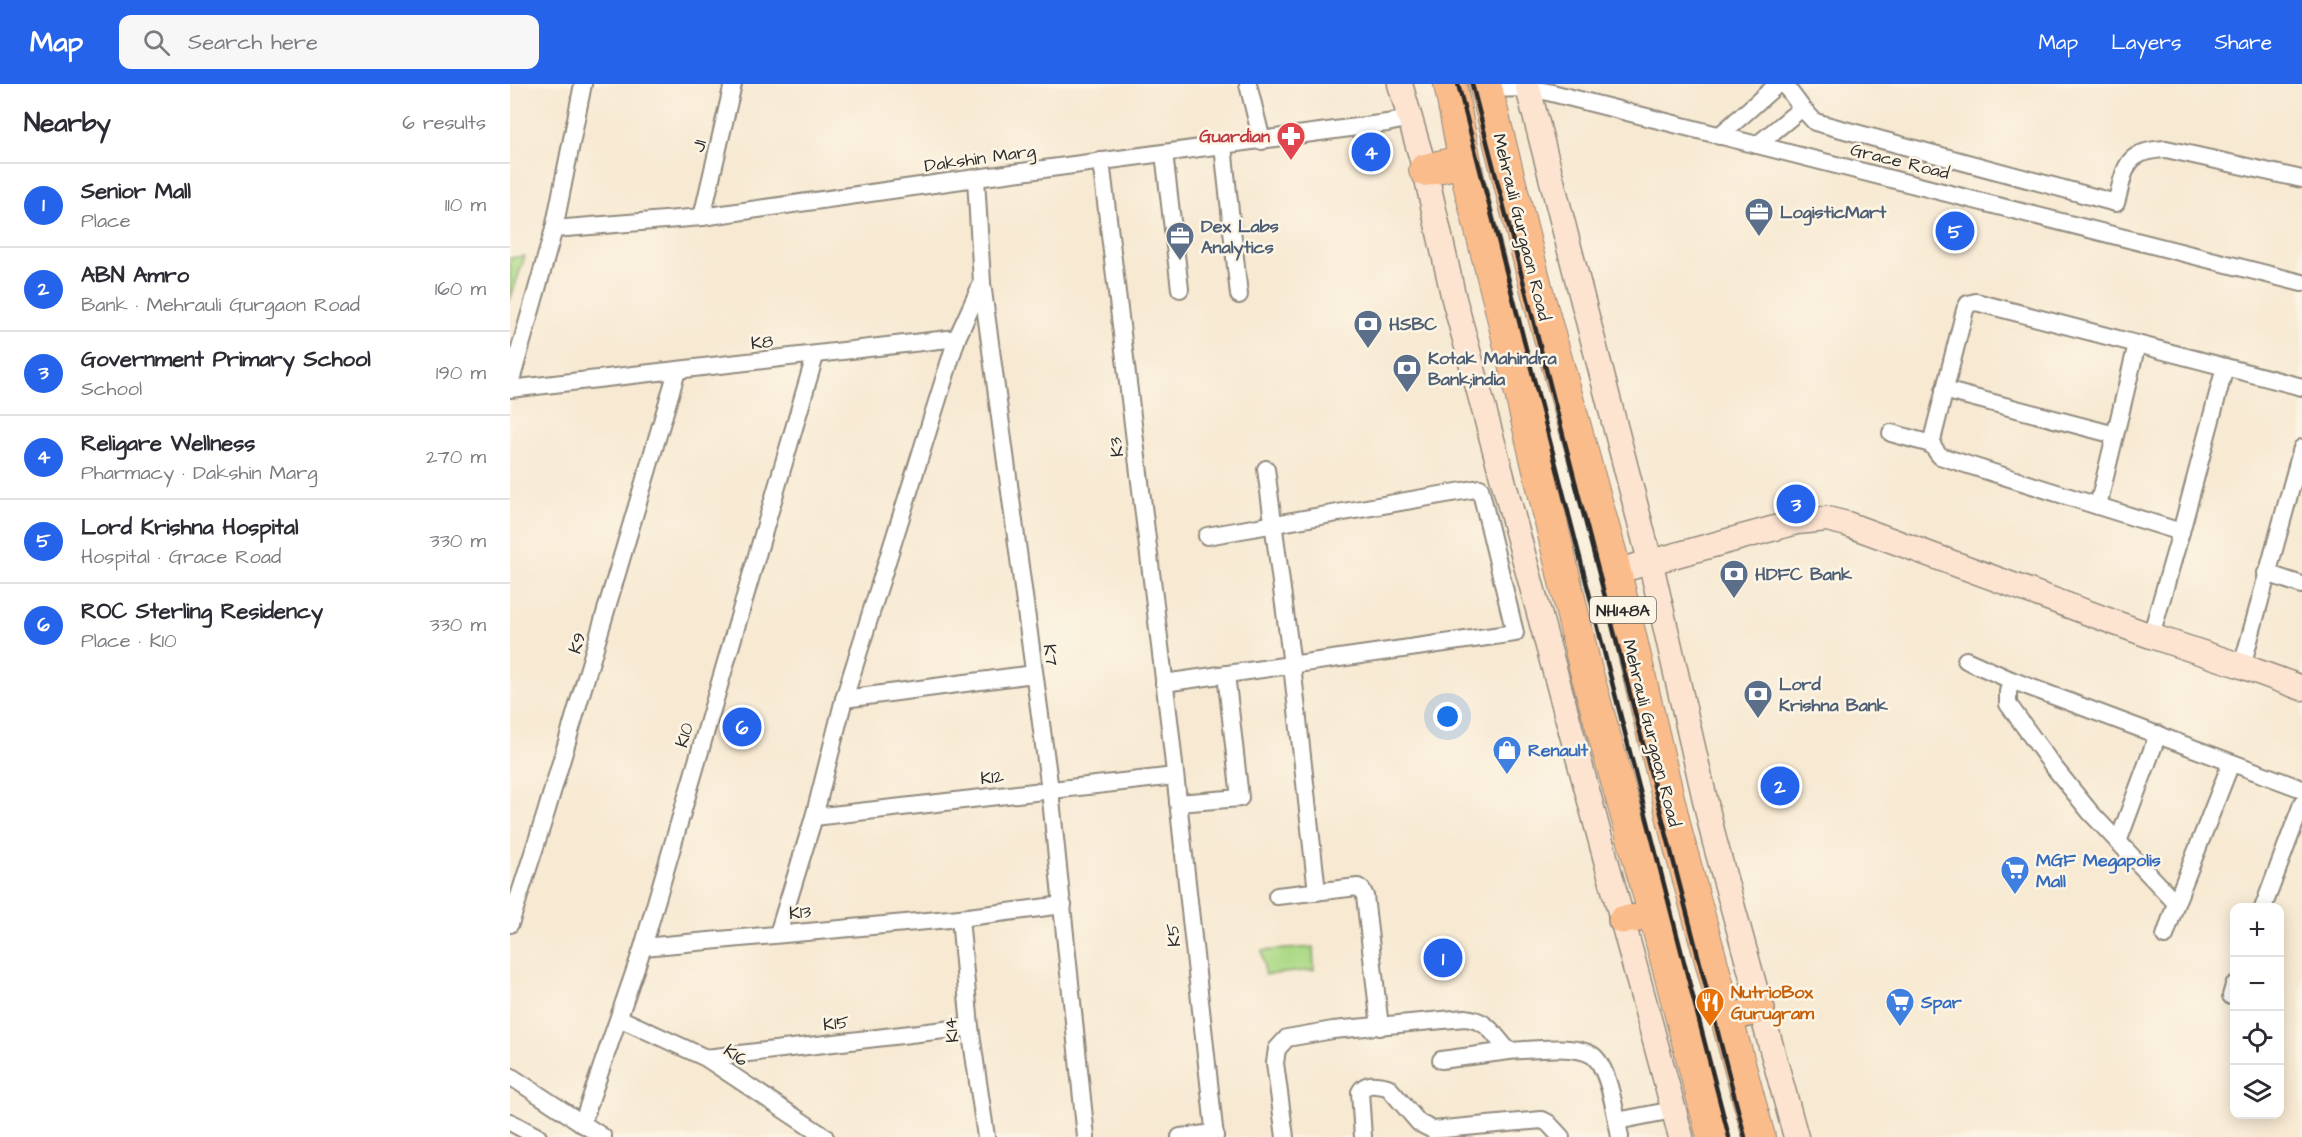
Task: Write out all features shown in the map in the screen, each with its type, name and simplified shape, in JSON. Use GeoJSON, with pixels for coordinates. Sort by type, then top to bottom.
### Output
{"type":"FeatureCollection","features":[{"type":"Feature","properties":{"kind":"highway","name":"NH148A"},"geometry":{"type":"LineString","coordinates":[[1450,84],[1464,161],[1500,303],[1585,667],[1655,916],[1710,1136]]}},
{"type":"Feature","properties":{"kind":"highway","name":"Mehrauli Gurgaon Road"},"geometry":{"type":"LineString","coordinates":[[1486,86],[1538,295],[1614,572],[1677,836],[1759,1137]]}},
{"type":"Feature","properties":{"kind":"highway"},"geometry":{"type":"LineString","coordinates":[[1425,170],[1464,161]]}},
{"type":"Feature","properties":{"kind":"highway"},"geometry":{"type":"LineString","coordinates":[[1500,303],[1538,295]]}},
{"type":"Feature","properties":{"kind":"main road"},"geometry":{"type":"LineString","coordinates":[[1622,921],[1655,916]]}},
{"type":"Feature","properties":{"kind":"main road"},"geometry":{"type":"LineString","coordinates":[[1727,1019],[1761,1009]]}},
{"type":"Feature","properties":{"kind":"street"},"geometry":{"type":"LineString","coordinates":[[510,384],[554,229],[583,84]]}},
{"type":"Feature","properties":{"kind":"street","name":"J1"},"geometry":{"type":"LineString","coordinates":[[702,217],[733,84]]}},
{"type":"Feature","properties":{"kind":"street"},"geometry":{"type":"LineString","coordinates":[[1248,84],[1262,141]]}},
{"type":"Feature","properties":{"kind":"street"},"geometry":{"type":"LineString","coordinates":[[1400,84],[1425,170],[1454,299],[1681,1137]]}},
{"type":"Feature","properties":{"kind":"street"},"geometry":{"type":"LineString","coordinates":[[1719,136],[1778,84]]}},
{"type":"Feature","properties":{"kind":"street"},"geometry":{"type":"LineString","coordinates":[[1784,84],[1815,122],[2116,202],[2126,167],[2134,156],[2148,150],[2166,149],[2302,179]]}},
{"type":"Feature","properties":{"kind":"street","name":"Grace Road"},"geometry":{"type":"LineString","coordinates":[[1486,86],[1528,86],[2302,283]]}},
{"type":"Feature","properties":{"kind":"street"},"geometry":{"type":"LineString","coordinates":[[1528,86],[1649,561],[1714,839],[1796,1137]]}},
{"type":"Feature","properties":{"kind":"street"},"geometry":{"type":"LineString","coordinates":[[1757,145],[1802,108]]}},
{"type":"Feature","properties":{"kind":"street","name":"Dakshin Marg"},"geometry":{"type":"LineString","coordinates":[[554,229],[702,217],[1101,161],[1262,141],[1411,118]]}},
{"type":"Feature","properties":{"kind":"street"},"geometry":{"type":"LineString","coordinates":[[1222,146],[1239,295]]}},
{"type":"Feature","properties":{"kind":"street"},"geometry":{"type":"LineString","coordinates":[[1164,153],[1180,289]]}},
{"type":"Feature","properties":{"kind":"street","name":"K3"},"geometry":{"type":"LineString","coordinates":[[1101,161],[1170,728]]}},
{"type":"Feature","properties":{"kind":"street","name":"K7"},"geometry":{"type":"LineString","coordinates":[[976,178],[982,283],[1050,790],[1086,1137]]}},
{"type":"Feature","properties":{"kind":"street"},"geometry":{"type":"LineString","coordinates":[[778,934],[813,817],[844,699],[957,338],[982,283]]}},
{"type":"Feature","properties":{"kind":"street"},"geometry":{"type":"LineString","coordinates":[[1931,444],[1965,310],[1962,302],[1976,302],[2302,387]]}},
{"type":"Feature","properties":{"kind":"street","name":"K8"},"geometry":{"type":"LineString","coordinates":[[510,389],[957,338]]}},
{"type":"Feature","properties":{"kind":"street"},"geometry":{"type":"LineString","coordinates":[[2098,506],[2137,344]]}},
{"type":"Feature","properties":{"kind":"street","name":"K10"},"geometry":{"type":"LineString","coordinates":[[582,1124],[643,947],[815,356]]}},
{"type":"Feature","properties":{"kind":"street"},"geometry":{"type":"LineString","coordinates":[[2151,636],[2225,367]]}},
{"type":"Feature","properties":{"kind":"street","name":"K9"},"geometry":{"type":"LineString","coordinates":[[510,924],[552,794],[677,371]]}},
{"type":"Feature","properties":{"kind":"street"},"geometry":{"type":"LineString","coordinates":[[1944,390],[2115,435]]}},
{"type":"Feature","properties":{"kind":"street"},"geometry":{"type":"LineString","coordinates":[[1891,433],[1931,444],[1940,456],[2181,532]]}},
{"type":"Feature","properties":{"kind":"street"},"geometry":{"type":"LineString","coordinates":[[2242,666],[2302,448]]}},
{"type":"Feature","properties":{"kind":"street"},"geometry":{"type":"LineString","coordinates":[[1266,469],[1292,665],[1317,892]]}},
{"type":"Feature","properties":{"kind":"street"},"geometry":{"type":"LineString","coordinates":[[1164,683],[1515,633],[1480,488],[1206,536]]}},
{"type":"Feature","properties":{"kind":"street"},"geometry":{"type":"LineString","coordinates":[[1614,572],[1797,522],[1827,519],[2302,688]]}},
{"type":"Feature","properties":{"kind":"street"},"geometry":{"type":"LineString","coordinates":[[2266,573],[2302,585]]}},
{"type":"Feature","properties":{"kind":"street"},"geometry":{"type":"LineString","coordinates":[[1966,660],[2011,680],[2302,789]]}},
{"type":"Feature","properties":{"kind":"street"},"geometry":{"type":"LineString","coordinates":[[844,699],[1034,674]]}},
{"type":"Feature","properties":{"kind":"street"},"geometry":{"type":"LineString","coordinates":[[1178,803],[1240,798],[1226,674]]}},
{"type":"Feature","properties":{"kind":"street"},"geometry":{"type":"LineString","coordinates":[[2011,680],[2008,704],[2053,766],[2118,842],[2176,903]]}},
{"type":"Feature","properties":{"kind":"street","name":"K5"},"geometry":{"type":"LineString","coordinates":[[1170,728],[1215,1135]]}},
{"type":"Feature","properties":{"kind":"street"},"geometry":{"type":"LineString","coordinates":[[2118,842],[2158,734]]}},
{"type":"Feature","properties":{"kind":"street"},"geometry":{"type":"LineString","coordinates":[[2165,936],[2231,763]]}},
{"type":"Feature","properties":{"kind":"street","name":"K12"},"geometry":{"type":"LineString","coordinates":[[813,817],[1175,776]]}},
{"type":"Feature","properties":{"kind":"street"},"geometry":{"type":"LineString","coordinates":[[2265,903],[2302,804]]}},
{"type":"Feature","properties":{"kind":"street"},"geometry":{"type":"LineString","coordinates":[[1277,896],[1358,887],[1362,890],[1365,896],[1380,1027]]}},
{"type":"Feature","properties":{"kind":"street","name":"K13"},"geometry":{"type":"LineString","coordinates":[[643,947],[960,918],[1063,905]]}},
{"type":"Feature","properties":{"kind":"street","name":"K14"},"geometry":{"type":"LineString","coordinates":[[960,918],[970,1027],[986,1137]]}},
{"type":"Feature","properties":{"kind":"street","name":"K16"},"geometry":{"type":"LineString","coordinates":[[619,1018],[706,1058],[825,1137]]}},
{"type":"Feature","properties":{"kind":"street"},"geometry":{"type":"LineString","coordinates":[[1285,1137],[1275,1063],[1277,1049],[1287,1038],[1333,1030],[1465,1018],[1477,1019],[1486,1024],[1509,1051]]}},
{"type":"Feature","properties":{"kind":"street","name":"K15"},"geometry":{"type":"LineString","coordinates":[[706,1058],[970,1027]]}},
{"type":"Feature","properties":{"kind":"street"},"geometry":{"type":"LineString","coordinates":[[1441,1060],[1509,1051],[1576,1050],[1592,1055],[1604,1068],[1618,1129],[1673,1110]]}},
{"type":"Feature","properties":{"kind":"street"},"geometry":{"type":"LineString","coordinates":[[510,1076],[603,1137]]}},
{"type":"Feature","properties":{"kind":"street"},"geometry":{"type":"LineString","coordinates":[[1364,1137],[1360,1092],[1363,1087],[1371,1084],[1389,1087],[1419,1123],[1433,1130],[1542,1120],[1561,1137]]}},
{"type":"Feature","properties":{"kind":"street"},"geometry":{"type":"LineString","coordinates":[[510,1122],[538,1137]]}},
{"type":"Feature","properties":{"kind":"street"},"geometry":{"type":"LineString","coordinates":[[1180,1137],[1215,1135]]}},
{"type":"Feature","properties":{"kind":"green space"},"geometry":{"type":"Polygon","coordinates":[[[525,256],[510,300],[510,258],[525,256]]]}},
{"type":"Feature","properties":{"kind":"green space"},"geometry":{"type":"Polygon","coordinates":[[[1313,947],[1314,970],[1265,975],[1262,951],[1313,947]]]}},
{"type":"Feature","properties":{"kind":"railway"},"geometry":{"type":"LineString","coordinates":[[1458,84],[1729,1137]]}},
{"type":"Feature","properties":{"kind":"railway"},"geometry":{"type":"LineString","coordinates":[[1472,84],[1745,1137]]}},
{"type":"Feature","properties":{"kind":"place","name":"Religare Wellness"},"geometry":{"type":"Point","coordinates":[1371,152]}},
{"type":"Feature","properties":{"kind":"place","name":"Guardian"},"geometry":{"type":"Point","coordinates":[1291,162]}},
{"type":"Feature","properties":{"kind":"place","name":"Lord Krishna Hospital"},"geometry":{"type":"Point","coordinates":[1955,231]}},
{"type":"Feature","properties":{"kind":"place","name":"LogisticMart"},"geometry":{"type":"Point","coordinates":[1759,238]}},
{"type":"Feature","properties":{"kind":"place","name":"Dex Labs Analytics"},"geometry":{"type":"Point","coordinates":[1180,262]}},
{"type":"Feature","properties":{"kind":"place","name":"HSBC"},"geometry":{"type":"Point","coordinates":[1368,350]}},
{"type":"Feature","properties":{"kind":"place","name":"Kotak Mahindra Bank;india"},"geometry":{"type":"Point","coordinates":[1407,394]}},
{"type":"Feature","properties":{"kind":"place","name":"Government Primary School"},"geometry":{"type":"Point","coordinates":[1796,504]}},
{"type":"Feature","properties":{"kind":"place","name":"HDFC Bank"},"geometry":{"type":"Point","coordinates":[1734,600]}},
{"type":"Feature","properties":{"kind":"place","name":"Lord Krishna Bank"},"geometry":{"type":"Point","coordinates":[1758,720]}},
{"type":"Feature","properties":{"kind":"place","name":"ROC Sterling Residency"},"geometry":{"type":"Point","coordinates":[742,727]}},
{"type":"Feature","properties":{"kind":"place","name":"Renault"},"geometry":{"type":"Point","coordinates":[1507,776]}},
{"type":"Feature","properties":{"kind":"place","name":"ABN Amro"},"geometry":{"type":"Point","coordinates":[1780,786]}},
{"type":"Feature","properties":{"kind":"place","name":"MGF Megapolis Mall"},"geometry":{"type":"Point","coordinates":[2015,896]}},
{"type":"Feature","properties":{"kind":"place","name":"Senior Mall"},"geometry":{"type":"Point","coordinates":[1443,958]}},
{"type":"Feature","properties":{"kind":"place","name":"NutrioBox Gurugram"},"geometry":{"type":"Point","coordinates":[1710,1028]}},
{"type":"Feature","properties":{"kind":"place","name":"Spar"},"geometry":{"type":"Point","coordinates":[1900,1028]}}]}
